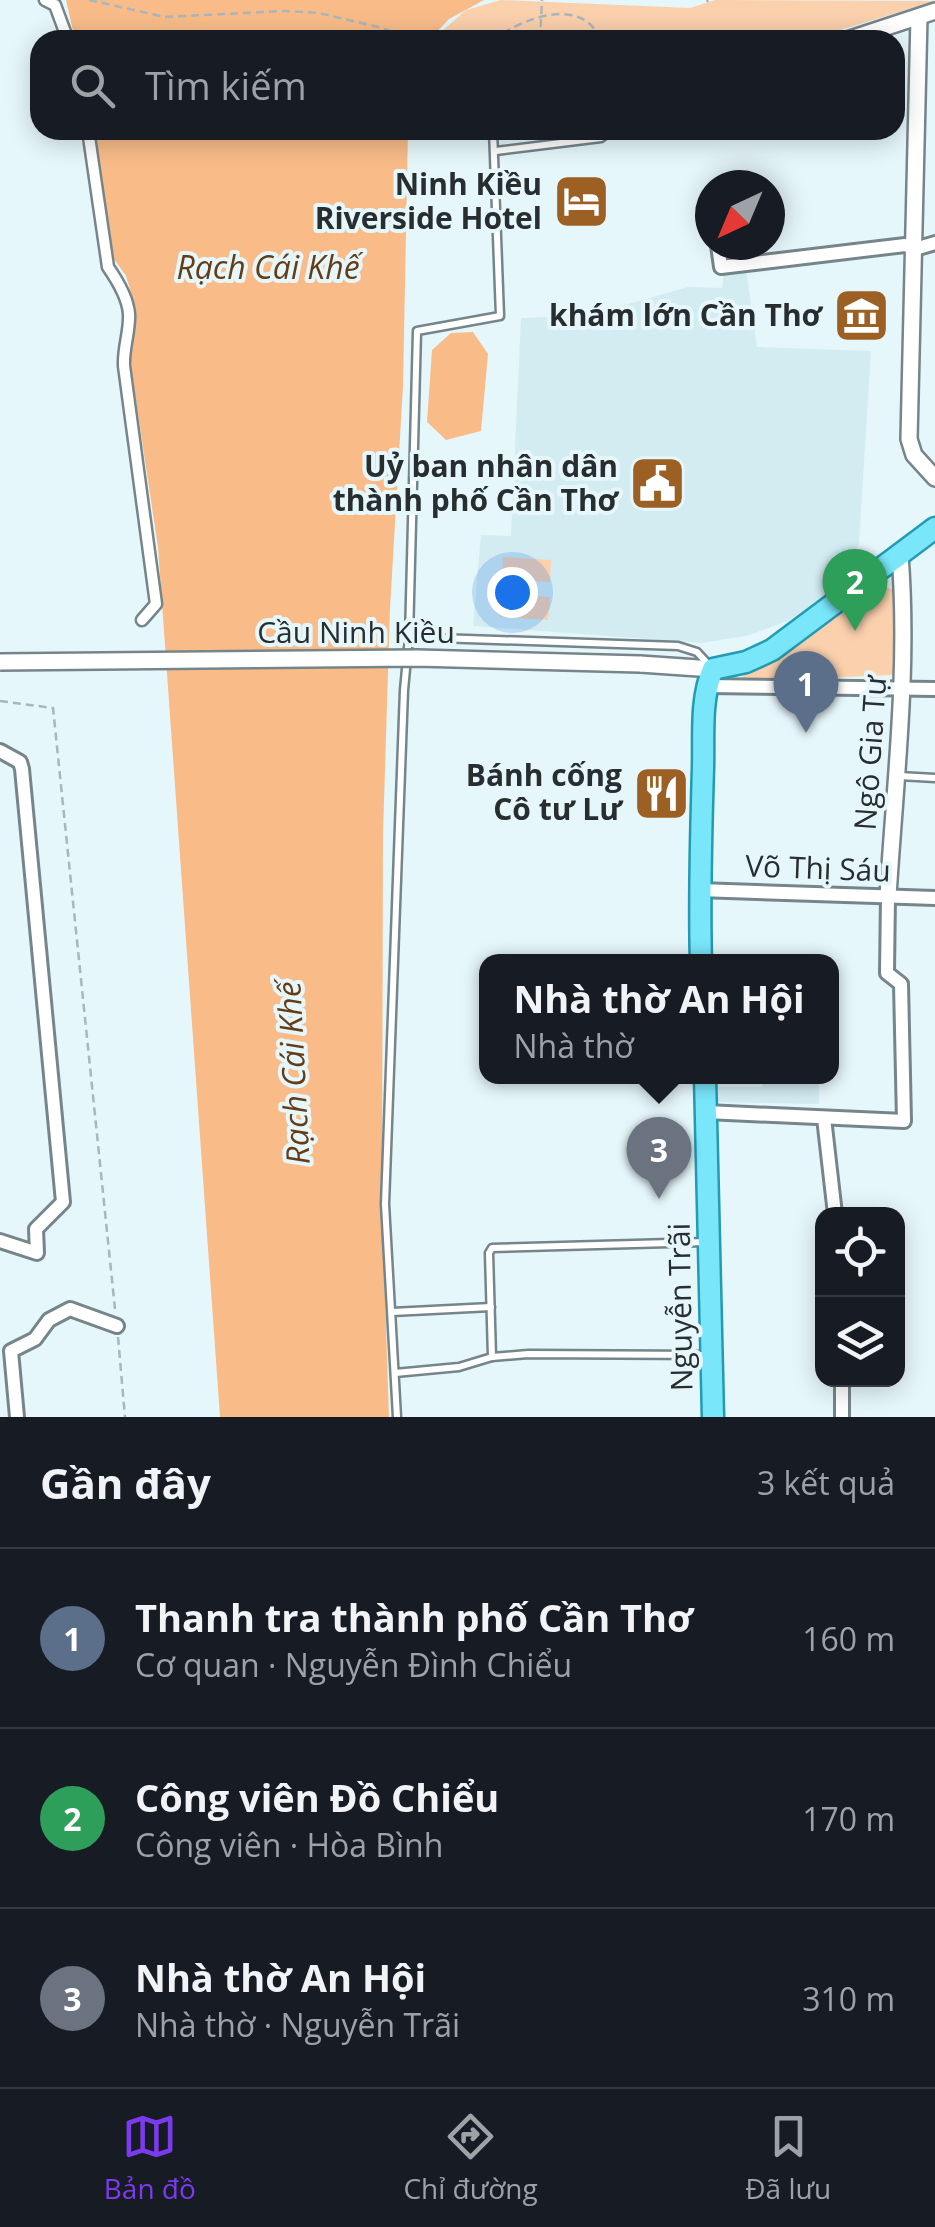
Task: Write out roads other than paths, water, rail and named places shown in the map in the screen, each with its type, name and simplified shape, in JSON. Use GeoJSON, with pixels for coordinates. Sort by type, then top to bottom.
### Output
{"type":"FeatureCollection","features":[{"type":"Feature","properties":{"kind":"main road"},"geometry":{"type":"LineString","coordinates":[[701,954],[699,890],[709,678],[772,650],[935,528]]}},
{"type":"Feature","properties":{"kind":"main road","name":"Nguyễn Trãi"},"geometry":{"type":"LineString","coordinates":[[705,1084],[712,1417]]}},
{"type":"Feature","properties":{"kind":"street"},"geometry":{"type":"LineString","coordinates":[[46,0],[55,5],[64,30]]}},
{"type":"Feature","properties":{"kind":"street"},"geometry":{"type":"LineString","coordinates":[[878,30],[935,11]]}},
{"type":"Feature","properties":{"kind":"street"},"geometry":{"type":"LineString","coordinates":[[918,17],[909,439],[914,454],[935,478]]}},
{"type":"Feature","properties":{"kind":"street"},"geometry":{"type":"LineString","coordinates":[[89,140],[108,267],[118,281],[129,313],[124,366],[156,604],[142,620]]}},
{"type":"Feature","properties":{"kind":"street"},"geometry":{"type":"LineString","coordinates":[[785,260],[915,248],[935,242]]}},
{"type":"Feature","properties":{"kind":"street"},"geometry":{"type":"LineString","coordinates":[[720,260],[721,267],[782,260]]}},
{"type":"Feature","properties":{"kind":"street","name":"Ngô Gia Tự"},"geometry":{"type":"LineString","coordinates":[[888,896],[904,688],[900,555]]}},
{"type":"Feature","properties":{"kind":"street","name":"Cầu Ninh Kiều"},"geometry":{"type":"LineString","coordinates":[[0,662],[417,658],[640,664],[709,678]]}},
{"type":"Feature","properties":{"kind":"street"},"geometry":{"type":"LineString","coordinates":[[709,678],[935,689]]}},
{"type":"Feature","properties":{"kind":"street"},"geometry":{"type":"LineString","coordinates":[[0,751],[20,762],[22,770],[63,1202],[36,1229],[36,1253],[0,1242]]}},
{"type":"Feature","properties":{"kind":"street","name":"Võ Thị Sáu"},"geometry":{"type":"LineString","coordinates":[[699,890],[935,898]]}},
{"type":"Feature","properties":{"kind":"street"},"geometry":{"type":"LineString","coordinates":[[706,1112],[904,1121],[901,984],[888,973],[888,896]]}},
{"type":"Feature","properties":{"kind":"street"},"geometry":{"type":"LineString","coordinates":[[824,1118],[835,1207]]}},
{"type":"Feature","properties":{"kind":"street"},"geometry":{"type":"LineString","coordinates":[[16,1417],[10,1351],[35,1338],[49,1320],[70,1309],[117,1326]]}},
{"type":"Feature","properties":{"kind":"street"},"geometry":{"type":"LineString","coordinates":[[842,1387],[842,1417]]}},
{"type":"Feature","properties":{"kind":"lane"},"geometry":{"type":"LineString","coordinates":[[396,1417],[385,1204],[409,636],[417,331],[500,316],[494,140]]}},
{"type":"Feature","properties":{"kind":"lane"},"geometry":{"type":"LineString","coordinates":[[496,152],[585,140]]}},
{"type":"Feature","properties":{"kind":"lane"},"geometry":{"type":"LineString","coordinates":[[409,636],[678,646],[696,652],[709,678]]}},
{"type":"Feature","properties":{"kind":"lane"},"geometry":{"type":"LineString","coordinates":[[898,776],[935,778]]}},
{"type":"Feature","properties":{"kind":"lane"},"geometry":{"type":"LineString","coordinates":[[492,1357],[490,1253],[494,1248],[710,1242]]}},
{"type":"Feature","properties":{"kind":"lane"},"geometry":{"type":"LineString","coordinates":[[392,1312],[490,1307]]}},
{"type":"Feature","properties":{"kind":"lane"},"geometry":{"type":"LineString","coordinates":[[395,1373],[471,1365],[492,1357],[551,1353],[712,1356]]}},
{"type":"Feature","properties":{"kind":"water"},"geometry":{"type":"Polygon","coordinates":[[[66,0],[484,0],[449,19],[439,30],[73,30],[66,0]]]}},
{"type":"Feature","properties":{"kind":"water","name":"Rạch Cái Khế"},"geometry":{"type":"Polygon","coordinates":[[[96,140],[408,140],[403,386],[390,609],[383,834],[382,1206],[389,1417],[220,1417],[158,547],[130,361],[136,309],[126,276],[114,259],[96,140]]]}},
{"type":"Feature","properties":{"kind":"water"},"geometry":{"type":"Polygon","coordinates":[[[473,332],[488,354],[481,431],[446,440],[427,422],[432,350],[451,333],[473,332]]]}},
{"type":"Feature","properties":{"kind":"place","name":"Ninh Kiều Riverside Hotel"},"geometry":{"type":"Point","coordinates":[581,202]}},
{"type":"Feature","properties":{"kind":"place","name":"khám lớn Cần Thơ"},"geometry":{"type":"Point","coordinates":[861,316]}},
{"type":"Feature","properties":{"kind":"place","name":"Uỷ ban nhân dân thành phố Cần Thơ"},"geometry":{"type":"Point","coordinates":[657,484]}},
{"type":"Feature","properties":{"kind":"place","name":"Công viên Đồ Chiểu"},"geometry":{"type":"Point","coordinates":[855,631]}},
{"type":"Feature","properties":{"kind":"place","name":"Thanh tra thành phố Cần Thơ"},"geometry":{"type":"Point","coordinates":[806,733]}},
{"type":"Feature","properties":{"kind":"place","name":"Bánh cống Cô tư Lư"},"geometry":{"type":"Point","coordinates":[661,793]}},
{"type":"Feature","properties":{"kind":"place","name":"Nhà thờ An Hội"},"geometry":{"type":"Point","coordinates":[659,1199]}}]}
